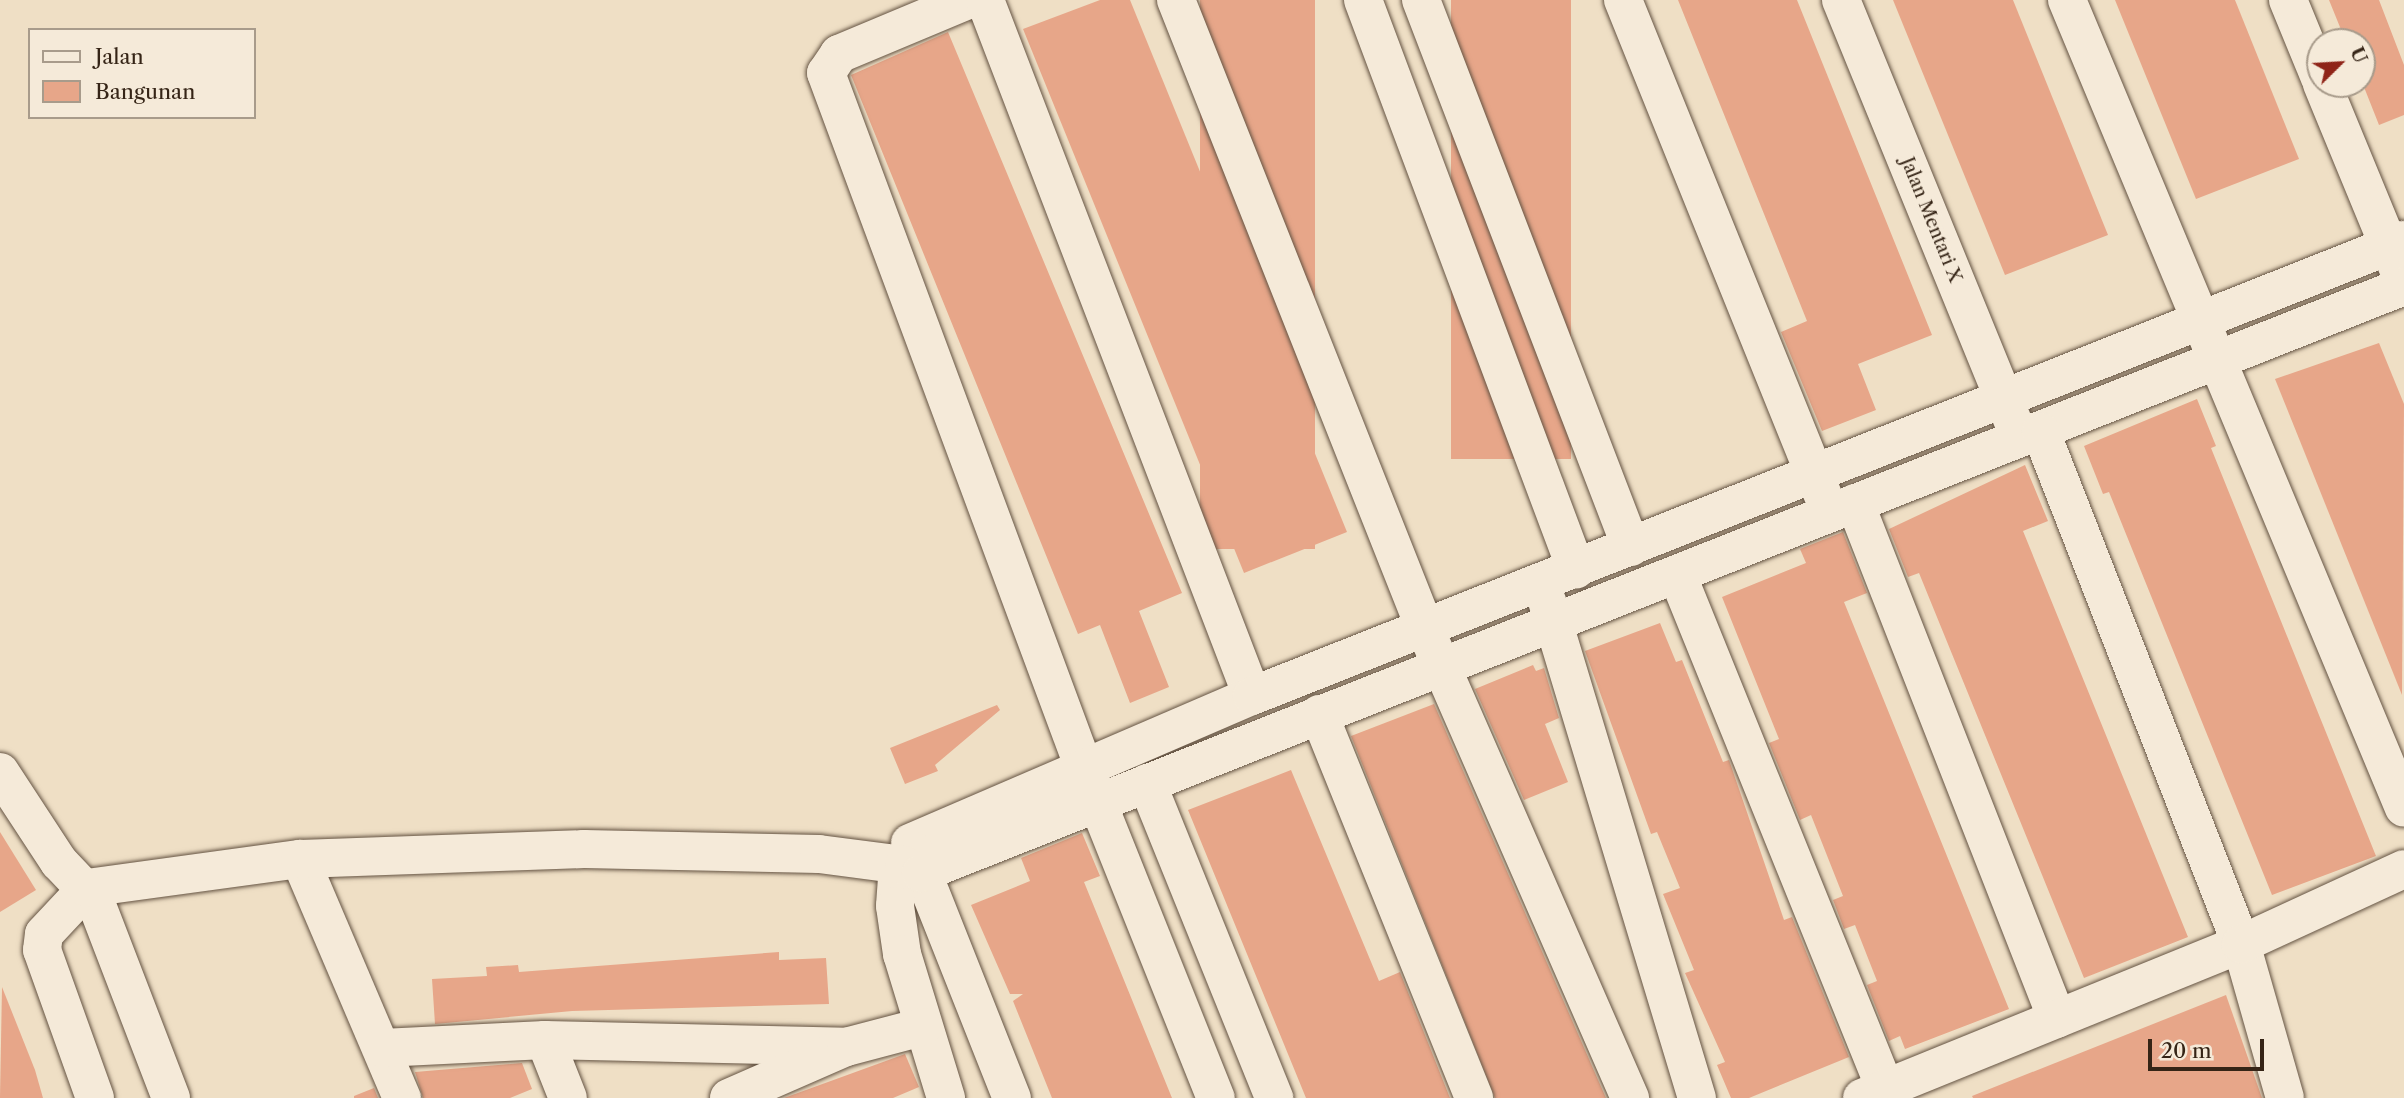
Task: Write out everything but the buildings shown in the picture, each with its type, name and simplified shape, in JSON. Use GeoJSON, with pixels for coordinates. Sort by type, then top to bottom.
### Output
{"type":"FeatureCollection","features":[{"type":"Feature","properties":{"kind":"street"},"geometry":{"type":"LineString","coordinates":[[968,0],[839,54],[826,74],[1093,786],[1216,1098]]}},
{"type":"Feature","properties":{"kind":"street"},"geometry":{"type":"LineString","coordinates":[[985,0],[1252,696]]}},
{"type":"Feature","properties":{"kind":"street"},"geometry":{"type":"LineString","coordinates":[[1176,0],[1426,631],[1447,670],[1630,1098]]}},
{"type":"Feature","properties":{"kind":"street"},"geometry":{"type":"LineString","coordinates":[[1363,0],[1576,569]]}},
{"type":"Feature","properties":{"kind":"street"},"geometry":{"type":"LineString","coordinates":[[1420,0],[1631,547]]}},
{"type":"Feature","properties":{"kind":"street"},"geometry":{"type":"LineString","coordinates":[[1623,0],[1814,473],[1842,508],[2057,1019]]}},
{"type":"Feature","properties":{"kind":"street","name":"Jalan Mentari X"},"geometry":{"type":"LineString","coordinates":[[1841,0],[2003,399],[2031,436],[2241,944],[2286,1098]]}},
{"type":"Feature","properties":{"kind":"street"},"geometry":{"type":"LineString","coordinates":[[2067,0],[2404,808]]}},
{"type":"Feature","properties":{"kind":"street"},"geometry":{"type":"LineString","coordinates":[[2288,0],[2306,44]]}},
{"type":"Feature","properties":{"kind":"street"},"geometry":{"type":"LineString","coordinates":[[1093,786],[1147,783],[1319,714],[1447,670],[1553,624],[1842,508],[2031,436],[2404,284],[2396,243],[2329,98]]}},
{"type":"Feature","properties":{"kind":"street"},"geometry":{"type":"LineString","coordinates":[[95,1098],[42,950],[44,934],[87,888],[300,859],[584,849],[819,854],[908,861],[1093,786],[1252,696],[1426,631],[1814,473],[2396,243]]}},
{"type":"Feature","properties":{"kind":"street"},"geometry":{"type":"LineString","coordinates":[[1677,574],[1874,1093],[2241,944],[2404,869]]}},
{"type":"Feature","properties":{"kind":"street"},"geometry":{"type":"LineString","coordinates":[[1541,583],[1697,1098]]}},
{"type":"Feature","properties":{"kind":"street"},"geometry":{"type":"LineString","coordinates":[[1319,714],[1474,1098]]}},
{"type":"Feature","properties":{"kind":"street"},"geometry":{"type":"LineString","coordinates":[[0,772],[59,862],[87,888],[171,1098]]}},
{"type":"Feature","properties":{"kind":"street"},"geometry":{"type":"LineString","coordinates":[[1147,783],[1274,1098]]}},
{"type":"Feature","properties":{"kind":"street"},"geometry":{"type":"LineString","coordinates":[[300,859],[402,1098]]}},
{"type":"Feature","properties":{"kind":"street"},"geometry":{"type":"LineString","coordinates":[[908,861],[896,921],[922,1027],[946,1098]]}},
{"type":"Feature","properties":{"kind":"street"},"geometry":{"type":"LineString","coordinates":[[908,861],[1012,1098]]}},
{"type":"Feature","properties":{"kind":"street"},"geometry":{"type":"LineString","coordinates":[[729,1098],[846,1047],[922,1027]]}},
{"type":"Feature","properties":{"kind":"street"},"geometry":{"type":"LineString","coordinates":[[382,1048],[545,1040],[846,1047]]}},
{"type":"Feature","properties":{"kind":"street"},"geometry":{"type":"LineString","coordinates":[[545,1040],[568,1098]]}}]}
